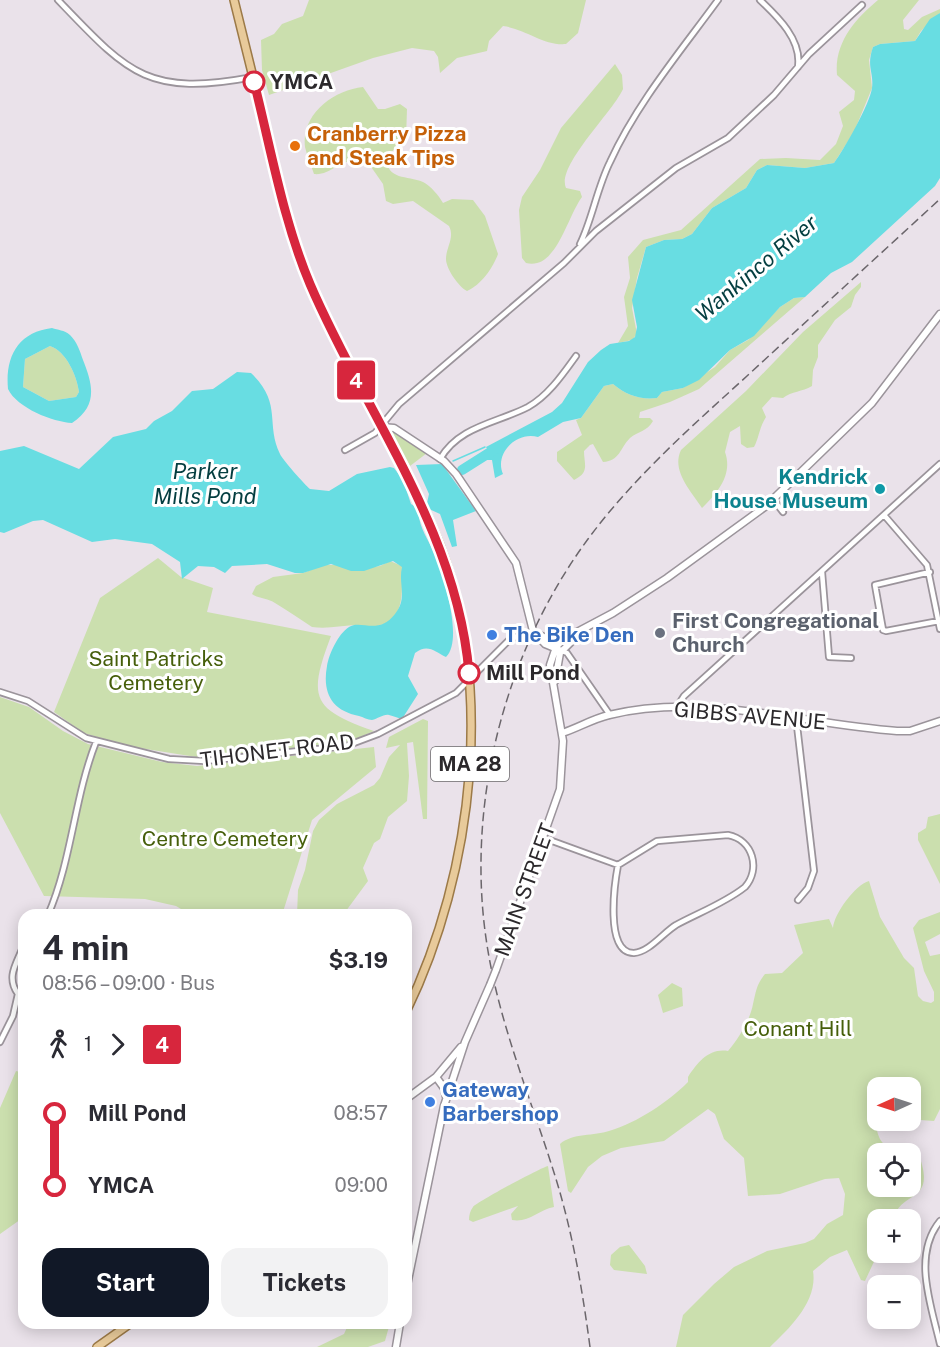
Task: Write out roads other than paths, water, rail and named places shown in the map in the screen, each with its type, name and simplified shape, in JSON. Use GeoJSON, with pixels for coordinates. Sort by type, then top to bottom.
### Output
{"type":"FeatureCollection","features":[{"type":"Feature","properties":{"kind":"main road","name":"MA 28"},"geometry":{"type":"LineString","coordinates":[[234,0],[296,249],[336,339],[426,513],[450,575],[464,635],[470,680],[470,762],[453,877],[435,940],[412,997]]}},
{"type":"Feature","properties":{"kind":"main road"},"geometry":{"type":"LineString","coordinates":[[381,427],[394,428],[440,459],[456,474],[516,563],[533,632],[549,647],[557,648],[667,578],[773,499],[872,403],[940,314]]}},
{"type":"Feature","properties":{"kind":"main road","name":"MAIN STREET"},"geometry":{"type":"LineString","coordinates":[[412,1261],[449,1088],[465,1042],[496,970],[560,789],[563,760],[555,685],[557,648]]}},
{"type":"Feature","properties":{"kind":"main road","name":"GIBBS AVENUE"},"geometry":{"type":"LineString","coordinates":[[562,734],[610,715],[677,707],[796,716],[897,731],[910,731],[940,722]]}},
{"type":"Feature","properties":{"kind":"main road"},"geometry":{"type":"LineString","coordinates":[[412,1094],[438,1074],[465,1042]]}},
{"type":"Feature","properties":{"kind":"main road"},"geometry":{"type":"LineString","coordinates":[[438,1074],[449,1079],[449,1088]]}},
{"type":"Feature","properties":{"kind":"main road"},"geometry":{"type":"LineString","coordinates":[[438,1074],[446,1099]]}},
{"type":"Feature","properties":{"kind":"main road"},"geometry":{"type":"LineString","coordinates":[[97,1347],[122,1329]]}},
{"type":"Feature","properties":{"kind":"main road"},"geometry":{"type":"LineString","coordinates":[[396,1347],[399,1329]]}},
{"type":"Feature","properties":{"kind":"street"},"geometry":{"type":"LineString","coordinates":[[58,0],[117,58],[151,78],[192,85],[253,77]]}},
{"type":"Feature","properties":{"kind":"street"},"geometry":{"type":"LineString","coordinates":[[577,249],[593,201],[615,151],[671,62],[717,0]]}},
{"type":"Feature","properties":{"kind":"street"},"geometry":{"type":"LineString","coordinates":[[760,0],[778,18],[792,39],[798,55],[798,66]]}},
{"type":"Feature","properties":{"kind":"street"},"geometry":{"type":"LineString","coordinates":[[345,450],[381,427],[399,404],[577,249],[669,174],[728,138],[774,95],[798,66],[862,5]]}},
{"type":"Feature","properties":{"kind":"street"},"geometry":{"type":"LineString","coordinates":[[440,459],[448,445],[467,433],[535,402],[554,386],[576,356]]}},
{"type":"Feature","properties":{"kind":"street"},"geometry":{"type":"LineString","coordinates":[[677,707],[684,696],[940,464]]}},
{"type":"Feature","properties":{"kind":"street"},"geometry":{"type":"LineString","coordinates":[[773,499],[783,512]]}},
{"type":"Feature","properties":{"kind":"street"},"geometry":{"type":"LineString","coordinates":[[884,515],[927,565],[940,629]]}},
{"type":"Feature","properties":{"kind":"street"},"geometry":{"type":"LineString","coordinates":[[822,572],[829,657],[851,658]]}},
{"type":"Feature","properties":{"kind":"street"},"geometry":{"type":"LineString","coordinates":[[930,572],[874,585],[883,630],[939,621]]}},
{"type":"Feature","properties":{"kind":"street","name":"TIHONET ROAD"},"geometry":{"type":"LineString","coordinates":[[0,692],[28,701],[96,742],[136,753],[192,761],[346,746],[378,734],[447,698],[470,680],[510,639],[533,632]]}},
{"type":"Feature","properties":{"kind":"street"},"geometry":{"type":"LineString","coordinates":[[557,648],[567,653],[610,715]]}},
{"type":"Feature","properties":{"kind":"street"},"geometry":{"type":"LineString","coordinates":[[796,716],[814,871],[808,888],[798,900]]}},
{"type":"Feature","properties":{"kind":"street"},"geometry":{"type":"LineString","coordinates":[[50,909],[62,879],[88,763],[96,742]]}},
{"type":"Feature","properties":{"kind":"street"},"geometry":{"type":"LineString","coordinates":[[728,835],[747,845],[753,858],[749,882],[739,892],[669,929],[647,947],[634,953],[623,949],[614,922],[613,900],[618,865],[657,841],[728,835]]}},
{"type":"Feature","properties":{"kind":"street"},"geometry":{"type":"LineString","coordinates":[[544,838],[618,865]]}},
{"type":"Feature","properties":{"kind":"street"},"geometry":{"type":"LineString","coordinates":[[0,1042],[18,994],[13,987],[11,975],[18,958]]}},
{"type":"Feature","properties":{"kind":"street"},"geometry":{"type":"LineString","coordinates":[[940,1221],[932,1230],[925,1256],[925,1274],[940,1344]]}},
{"type":"Feature","properties":{"kind":"water"},"geometry":{"type":"Polygon","coordinates":[[[940,13],[940,178],[935,186],[852,262],[831,273],[805,297],[794,298],[780,307],[754,336],[730,350],[699,380],[683,388],[662,392],[657,398],[634,396],[613,384],[604,386],[581,418],[563,422],[538,437],[522,437],[509,445],[502,459],[503,474],[495,478],[492,460],[483,460],[489,452],[486,447],[552,412],[562,403],[588,362],[601,350],[610,344],[629,341],[635,337],[637,327],[632,300],[646,247],[664,240],[682,239],[692,234],[712,208],[746,188],[757,170],[767,165],[805,168],[834,163],[856,127],[870,95],[872,82],[870,60],[873,47],[880,44],[915,41],[930,19],[940,13]]]}},
{"type":"Feature","properties":{"kind":"water"},"geometry":{"type":"Polygon","coordinates":[[[52,328],[70,335],[78,347],[86,369],[91,386],[90,402],[86,410],[72,423],[36,413],[19,402],[8,389],[9,367],[16,348],[30,335],[52,328]],[[50,346],[25,359],[23,387],[49,401],[76,397],[79,392],[70,365],[56,349],[50,346]]]}},
{"type":"Feature","properties":{"kind":"water","name":"Parker Mills Pond"},"geometry":{"type":"Polygon","coordinates":[[[237,372],[251,373],[261,384],[270,404],[280,454],[310,489],[329,491],[357,474],[390,467],[394,468],[403,480],[411,504],[416,507],[427,503],[429,494],[416,465],[442,464],[476,511],[453,520],[457,546],[452,547],[440,514],[429,509],[419,514],[446,590],[453,636],[451,648],[446,657],[428,649],[415,653],[408,676],[418,694],[402,719],[387,715],[370,720],[350,714],[342,710],[331,699],[326,684],[330,656],[345,630],[354,625],[382,624],[389,621],[399,608],[402,597],[402,567],[393,561],[364,571],[351,571],[331,564],[303,573],[295,573],[267,564],[232,566],[225,573],[214,567],[198,566],[182,579],[180,562],[152,544],[115,539],[92,542],[43,520],[33,521],[4,533],[0,532],[0,451],[24,446],[79,469],[113,437],[146,429],[154,421],[172,411],[192,391],[213,389],[237,372]]]}},
{"type":"Feature","properties":{"kind":"waterway","name":"Wankinco River"},"geometry":{"type":"LineString","coordinates":[[462,470],[500,446]]}},
{"type":"Feature","properties":{"kind":"waterway"},"geometry":{"type":"LineString","coordinates":[[453,461],[485,447]]}},
{"type":"Feature","properties":{"kind":"railway"},"geometry":{"type":"LineString","coordinates":[[590,1347],[569,1228],[550,1159],[500,1007],[487,945],[482,892],[482,839],[487,785],[498,732],[513,681],[534,631],[559,583],[588,539],[624,495],[684,434],[940,199]]}},
{"type":"Feature","properties":{"kind":"place","name":"YMCA"},"geometry":{"type":"Point","coordinates":[254,82]}},
{"type":"Feature","properties":{"kind":"place","name":"Cranberry Pizza and Steak Tips"},"geometry":{"type":"Point","coordinates":[295,146]}},
{"type":"Feature","properties":{"kind":"place","name":"Kendrick House Museum"},"geometry":{"type":"Point","coordinates":[880,489]}},
{"type":"Feature","properties":{"kind":"place","name":"First Congregational Church"},"geometry":{"type":"Point","coordinates":[660,633]}},
{"type":"Feature","properties":{"kind":"place","name":"The Bike Den"},"geometry":{"type":"Point","coordinates":[492,635]}},
{"type":"Feature","properties":{"kind":"place","name":"Mill Pond"},"geometry":{"type":"Point","coordinates":[469,673]}},
{"type":"Feature","properties":{"kind":"place","name":"Gateway Barbershop"},"geometry":{"type":"Point","coordinates":[430,1102]}},
{"type":"Feature","properties":{"kind":"park label","name":"Saint Patricks Cemetery"},"geometry":{"type":"Point","coordinates":[156,671]}},
{"type":"Feature","properties":{"kind":"park label","name":"Centre Cemetery"},"geometry":{"type":"Point","coordinates":[225,839]}},
{"type":"Feature","properties":{"kind":"park label","name":"Conant Hill"},"geometry":{"type":"Point","coordinates":[798,1029]}}]}
